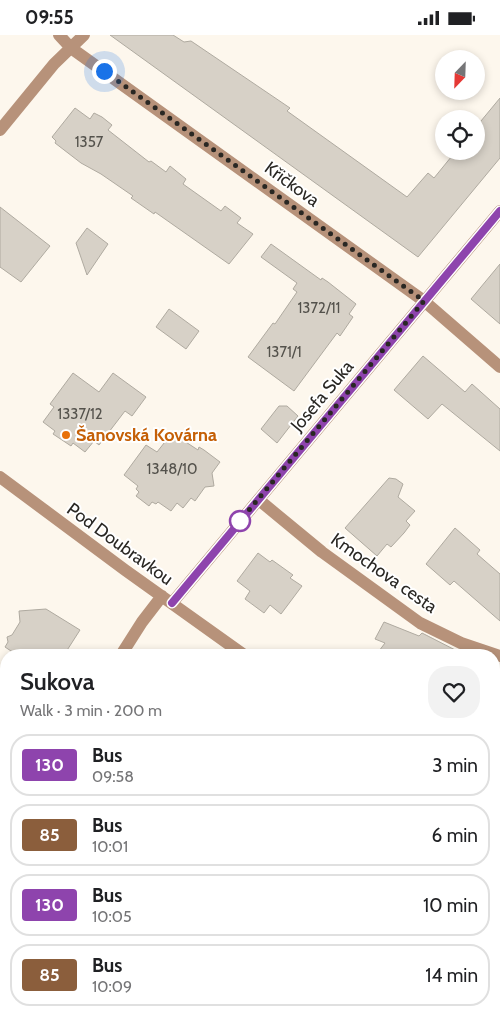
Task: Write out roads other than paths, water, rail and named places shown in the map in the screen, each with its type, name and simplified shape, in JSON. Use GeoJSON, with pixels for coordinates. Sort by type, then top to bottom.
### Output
{"type":"FeatureCollection","features":[{"type":"Feature","properties":{"kind":"street","name":"Křičkova"},"geometry":{"type":"LineString","coordinates":[[59,35],[72,48],[424,301],[500,367]]}},
{"type":"Feature","properties":{"kind":"street"},"geometry":{"type":"LineString","coordinates":[[0,130],[54,64],[84,35]]}},
{"type":"Feature","properties":{"kind":"street","name":"Josefa Suka"},"geometry":{"type":"LineString","coordinates":[[125,649],[142,622],[167,600],[259,500],[500,211]]}},
{"type":"Feature","properties":{"kind":"street","name":"Pod Doubravkou"},"geometry":{"type":"LineString","coordinates":[[0,477],[236,649]]}},
{"type":"Feature","properties":{"kind":"street","name":"Kmochova cesta"},"geometry":{"type":"LineString","coordinates":[[259,500],[322,552],[420,623],[461,643],[479,649]]}},
{"type":"Feature","properties":{"kind":"place","name":"Šanovská Kovárna"},"geometry":{"type":"Point","coordinates":[66,435]}}]}
